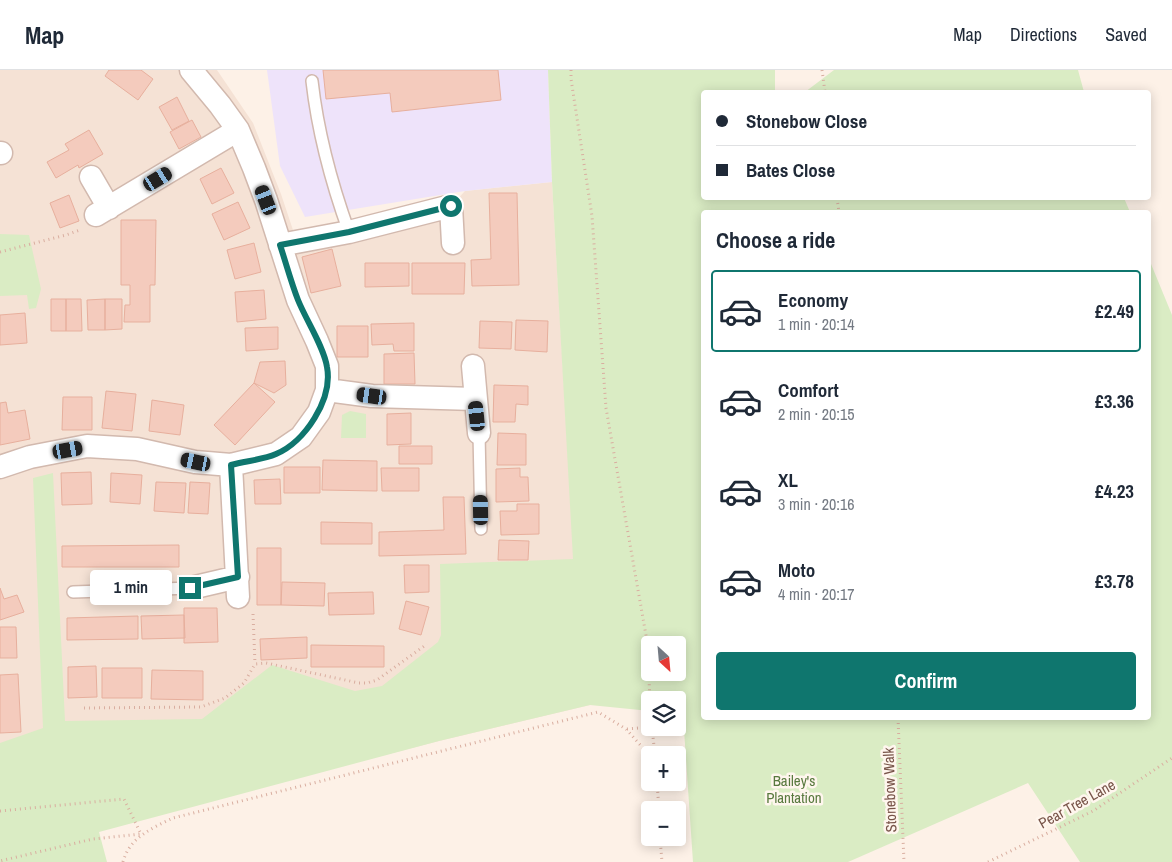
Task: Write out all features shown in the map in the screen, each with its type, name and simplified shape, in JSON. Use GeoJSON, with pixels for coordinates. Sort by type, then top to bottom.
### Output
{"type":"FeatureCollection","features":[{"type":"Feature","properties":{"kind":"street"},"geometry":{"type":"LineString","coordinates":[[0,466],[30,457],[87,446],[137,449],[196,462],[231,465],[276,454],[301,437],[319,412],[327,390],[327,366],[298,300],[266,200],[238,130],[191,70]]}},
{"type":"Feature","properties":{"kind":"street"},"geometry":{"type":"LineString","coordinates":[[91,177],[103,211],[238,130]]}},
{"type":"Feature","properties":{"kind":"street"},"geometry":{"type":"LineString","coordinates":[[280,245],[349,232],[451,206],[454,243]]}},
{"type":"Feature","properties":{"kind":"street"},"geometry":{"type":"LineString","coordinates":[[473,366],[479,433]]}},
{"type":"Feature","properties":{"kind":"street"},"geometry":{"type":"LineString","coordinates":[[327,390],[372,396],[475,398]]}},
{"type":"Feature","properties":{"kind":"street"},"geometry":{"type":"LineString","coordinates":[[190,588],[238,587],[231,465]]}},
{"type":"Feature","properties":{"kind":"lane"},"geometry":{"type":"LineString","coordinates":[[312,81],[316,118],[323,149],[336,196],[349,232]]}},
{"type":"Feature","properties":{"kind":"lane"},"geometry":{"type":"LineString","coordinates":[[479,433],[481,529]]}},
{"type":"Feature","properties":{"kind":"lane"},"geometry":{"type":"LineString","coordinates":[[73,592],[190,588]]}},
{"type":"Feature","properties":{"kind":"path"},"geometry":{"type":"LineString","coordinates":[[571,70],[592,216],[606,408],[647,641],[650,691]]}},
{"type":"Feature","properties":{"kind":"path"},"geometry":{"type":"LineString","coordinates":[[822,70],[825,90]]}},
{"type":"Feature","properties":{"kind":"path"},"geometry":{"type":"LineString","coordinates":[[0,252],[66,235],[96,223],[103,211]]}},
{"type":"Feature","properties":{"kind":"path"},"geometry":{"type":"LineString","coordinates":[[84,708],[202,707],[225,698],[244,683],[254,664],[253,623]]}},
{"type":"Feature","properties":{"kind":"path"},"geometry":{"type":"LineString","coordinates":[[254,664],[266,663],[359,683],[367,683],[377,680],[427,644]]}},
{"type":"Feature","properties":{"kind":"path"},"geometry":{"type":"LineString","coordinates":[[0,860],[93,840],[141,834],[173,818],[598,712],[626,729],[641,746]]}},
{"type":"Feature","properties":{"kind":"path","name":"Stonebow Walk"},"geometry":{"type":"LineString","coordinates":[[898,720],[904,862]]}},
{"type":"Feature","properties":{"kind":"path"},"geometry":{"type":"LineString","coordinates":[[626,729],[641,728]]}},
{"type":"Feature","properties":{"kind":"path","name":"Pear Tree Lane"},"geometry":{"type":"LineString","coordinates":[[988,862],[1092,811],[1172,758]]}},
{"type":"Feature","properties":{"kind":"path"},"geometry":{"type":"LineString","coordinates":[[0,810],[124,799],[141,834]]}},
{"type":"Feature","properties":{"kind":"path"},"geometry":{"type":"LineString","coordinates":[[123,862],[125,854],[141,834]]}},
{"type":"Feature","properties":{"kind":"path"},"geometry":{"type":"LineString","coordinates":[[661,846],[662,862]]}},
{"type":"Feature","properties":{"kind":"shaded area"},"geometry":{"type":"Polygon","coordinates":[[[0,70],[217,70],[253,123],[281,194],[295,236],[451,206],[465,191],[552,182],[574,559],[590,705],[439,741],[0,854],[0,70]]]}},
{"type":"Feature","properties":{"kind":"shaded area"},"geometry":{"type":"Polygon","coordinates":[[[267,70],[548,70],[552,182],[465,191],[305,217],[280,166],[267,70]]]}},
{"type":"Feature","properties":{"kind":"green space","name":"Bailey's Plantation"},"geometry":{"type":"Polygon","coordinates":[[[548,70],[775,70],[775,90],[701,90],[701,200],[1125,200],[1129,210],[701,210],[701,720],[1151,720],[1151,264],[1172,315],[1172,862],[1080,862],[1028,783],[848,862],[693,862],[684,736],[686,736],[686,691],[641,691],[641,710],[590,705],[439,741],[99,832],[107,862],[0,862],[0,743],[43,728],[33,478],[53,473],[65,721],[202,719],[272,665],[355,691],[382,686],[438,642],[441,635],[440,564],[573,559],[552,182],[548,70]]]}},
{"type":"Feature","properties":{"kind":"green space"},"geometry":{"type":"Polygon","coordinates":[[[834,70],[1078,70],[1083,90],[808,90],[834,70]]]}},
{"type":"Feature","properties":{"kind":"green space"},"geometry":{"type":"Polygon","coordinates":[[[0,234],[29,235],[41,289],[36,308],[29,309],[27,295],[0,296],[0,234]]]}},
{"type":"Feature","properties":{"kind":"green space"},"geometry":{"type":"Polygon","coordinates":[[[350,411],[366,414],[366,438],[341,438],[342,415],[350,411]]]}},
{"type":"Feature","properties":{"kind":"building"},"geometry":{"type":"Polygon","coordinates":[[[109,70],[141,70],[153,79],[138,100],[105,76],[109,70]]]}},
{"type":"Feature","properties":{"kind":"building"},"geometry":{"type":"Polygon","coordinates":[[[323,70],[498,70],[501,100],[392,112],[390,93],[326,99],[323,70]]]}},
{"type":"Feature","properties":{"kind":"building"},"geometry":{"type":"Polygon","coordinates":[[[177,97],[189,121],[172,130],[159,107],[177,97]]]}},
{"type":"Feature","properties":{"kind":"building"},"geometry":{"type":"Polygon","coordinates":[[[192,120],[201,137],[179,149],[170,132],[192,120]]]}},
{"type":"Feature","properties":{"kind":"building"},"geometry":{"type":"Polygon","coordinates":[[[89,130],[103,154],[79,168],[78,165],[56,178],[47,162],[69,150],[65,144],[89,130]]]}},
{"type":"Feature","properties":{"kind":"building"},"geometry":{"type":"Polygon","coordinates":[[[221,168],[234,193],[212,204],[200,179],[221,168]]]}},
{"type":"Feature","properties":{"kind":"building"},"geometry":{"type":"Polygon","coordinates":[[[489,193],[517,193],[519,285],[472,286],[471,260],[491,259],[489,193]]]}},
{"type":"Feature","properties":{"kind":"building"},"geometry":{"type":"Polygon","coordinates":[[[69,195],[79,221],[60,228],[50,203],[69,195]]]}},
{"type":"Feature","properties":{"kind":"building"},"geometry":{"type":"Polygon","coordinates":[[[238,202],[250,228],[224,240],[212,214],[238,202]]]}},
{"type":"Feature","properties":{"kind":"building"},"geometry":{"type":"Polygon","coordinates":[[[121,220],[156,220],[155,285],[150,285],[150,322],[124,322],[125,305],[130,305],[130,285],[121,285],[121,220]]]}},
{"type":"Feature","properties":{"kind":"building"},"geometry":{"type":"Polygon","coordinates":[[[254,243],[261,272],[235,279],[227,250],[254,243]]]}},
{"type":"Feature","properties":{"kind":"building"},"geometry":{"type":"Polygon","coordinates":[[[332,249],[341,286],[311,293],[302,257],[332,249]]]}},
{"type":"Feature","properties":{"kind":"building"},"geometry":{"type":"Polygon","coordinates":[[[365,263],[409,263],[409,286],[365,287],[365,263]]]}},
{"type":"Feature","properties":{"kind":"building"},"geometry":{"type":"Polygon","coordinates":[[[412,263],[465,263],[464,294],[412,294],[412,263]]]}},
{"type":"Feature","properties":{"kind":"building"},"geometry":{"type":"Polygon","coordinates":[[[264,290],[266,319],[237,322],[235,292],[264,290]]]}},
{"type":"Feature","properties":{"kind":"building"},"geometry":{"type":"Polygon","coordinates":[[[51,299],[66,299],[66,331],[51,331],[51,299]]]}},
{"type":"Feature","properties":{"kind":"building"},"geometry":{"type":"Polygon","coordinates":[[[66,299],[81,299],[82,331],[66,331],[66,299]]]}},
{"type":"Feature","properties":{"kind":"building"},"geometry":{"type":"Polygon","coordinates":[[[105,299],[105,330],[88,330],[87,300],[105,299]]]}},
{"type":"Feature","properties":{"kind":"building"},"geometry":{"type":"Polygon","coordinates":[[[105,299],[122,299],[122,329],[105,330],[105,299]]]}},
{"type":"Feature","properties":{"kind":"building"},"geometry":{"type":"Polygon","coordinates":[[[25,313],[27,343],[0,345],[0,315],[25,313]]]}},
{"type":"Feature","properties":{"kind":"building"},"geometry":{"type":"Polygon","coordinates":[[[516,320],[548,321],[547,352],[515,350],[516,320]]]}},
{"type":"Feature","properties":{"kind":"building"},"geometry":{"type":"Polygon","coordinates":[[[480,321],[512,322],[511,349],[479,348],[480,321]]]}},
{"type":"Feature","properties":{"kind":"building"},"geometry":{"type":"Polygon","coordinates":[[[414,323],[414,351],[394,351],[393,344],[372,345],[371,324],[414,323]]]}},
{"type":"Feature","properties":{"kind":"building"},"geometry":{"type":"Polygon","coordinates":[[[337,326],[368,326],[368,357],[337,357],[337,326]]]}},
{"type":"Feature","properties":{"kind":"building"},"geometry":{"type":"Polygon","coordinates":[[[278,327],[278,349],[246,351],[245,328],[278,327]]]}},
{"type":"Feature","properties":{"kind":"building"},"geometry":{"type":"Polygon","coordinates":[[[414,353],[415,384],[384,384],[384,354],[414,353]]]}},
{"type":"Feature","properties":{"kind":"building"},"geometry":{"type":"Polygon","coordinates":[[[285,361],[286,385],[274,393],[254,383],[260,362],[285,361]]]}},
{"type":"Feature","properties":{"kind":"building"},"geometry":{"type":"Polygon","coordinates":[[[254,383],[275,402],[235,445],[214,425],[254,383]]]}},
{"type":"Feature","properties":{"kind":"building"},"geometry":{"type":"Polygon","coordinates":[[[494,385],[528,386],[528,405],[516,404],[515,422],[493,422],[494,385]]]}},
{"type":"Feature","properties":{"kind":"building"},"geometry":{"type":"Polygon","coordinates":[[[106,391],[136,394],[132,431],[102,428],[106,391]]]}},
{"type":"Feature","properties":{"kind":"building"},"geometry":{"type":"Polygon","coordinates":[[[63,397],[92,397],[92,430],[62,430],[63,397]]]}},
{"type":"Feature","properties":{"kind":"building"},"geometry":{"type":"Polygon","coordinates":[[[152,400],[184,405],[180,435],[149,431],[152,400]]]}},
{"type":"Feature","properties":{"kind":"building"},"geometry":{"type":"Polygon","coordinates":[[[6,402],[8,413],[25,410],[30,439],[0,445],[0,403],[6,402]]]}},
{"type":"Feature","properties":{"kind":"building"},"geometry":{"type":"Polygon","coordinates":[[[411,413],[411,444],[387,445],[387,414],[411,413]]]}},
{"type":"Feature","properties":{"kind":"building"},"geometry":{"type":"Polygon","coordinates":[[[498,433],[526,434],[526,465],[497,465],[498,433]]]}},
{"type":"Feature","properties":{"kind":"building"},"geometry":{"type":"Polygon","coordinates":[[[399,446],[432,446],[432,464],[399,464],[399,446]]]}},
{"type":"Feature","properties":{"kind":"building"},"geometry":{"type":"Polygon","coordinates":[[[323,460],[377,461],[377,491],[322,490],[323,460]]]}},
{"type":"Feature","properties":{"kind":"building"},"geometry":{"type":"Polygon","coordinates":[[[284,467],[320,467],[320,493],[284,493],[284,467]]]}},
{"type":"Feature","properties":{"kind":"building"},"geometry":{"type":"Polygon","coordinates":[[[381,468],[419,468],[419,491],[382,491],[381,468]]]}},
{"type":"Feature","properties":{"kind":"building"},"geometry":{"type":"Polygon","coordinates":[[[520,468],[520,477],[528,477],[529,501],[496,502],[496,469],[520,468]]]}},
{"type":"Feature","properties":{"kind":"building"},"geometry":{"type":"Polygon","coordinates":[[[91,472],[92,504],[62,505],[61,473],[91,472]]]}},
{"type":"Feature","properties":{"kind":"building"},"geometry":{"type":"Polygon","coordinates":[[[111,473],[142,475],[140,504],[110,502],[111,473]]]}},
{"type":"Feature","properties":{"kind":"building"},"geometry":{"type":"Polygon","coordinates":[[[280,479],[281,504],[255,504],[254,480],[280,479]]]}},
{"type":"Feature","properties":{"kind":"building"},"geometry":{"type":"Polygon","coordinates":[[[156,482],[186,483],[184,513],[154,511],[156,482]]]}},
{"type":"Feature","properties":{"kind":"building"},"geometry":{"type":"Polygon","coordinates":[[[190,482],[210,483],[208,514],[188,513],[190,482]]]}},
{"type":"Feature","properties":{"kind":"building"},"geometry":{"type":"Polygon","coordinates":[[[443,497],[464,497],[466,554],[379,556],[379,532],[444,530],[443,497]]]}},
{"type":"Feature","properties":{"kind":"building"},"geometry":{"type":"Polygon","coordinates":[[[517,504],[539,504],[539,534],[501,535],[500,511],[517,511],[517,504]]]}},
{"type":"Feature","properties":{"kind":"building"},"geometry":{"type":"Polygon","coordinates":[[[321,522],[372,523],[372,544],[321,544],[321,522]]]}},
{"type":"Feature","properties":{"kind":"building"},"geometry":{"type":"Polygon","coordinates":[[[499,540],[529,541],[528,560],[498,560],[499,540]]]}},
{"type":"Feature","properties":{"kind":"building"},"geometry":{"type":"Polygon","coordinates":[[[179,545],[179,567],[62,567],[62,546],[179,545]]]}},
{"type":"Feature","properties":{"kind":"building"},"geometry":{"type":"Polygon","coordinates":[[[257,548],[281,548],[281,605],[257,605],[257,548]]]}},
{"type":"Feature","properties":{"kind":"building"},"geometry":{"type":"Polygon","coordinates":[[[404,565],[429,565],[429,592],[405,593],[404,565]]]}},
{"type":"Feature","properties":{"kind":"building"},"geometry":{"type":"Polygon","coordinates":[[[282,582],[325,583],[324,606],[281,605],[282,582]]]}},
{"type":"Feature","properties":{"kind":"building"},"geometry":{"type":"Polygon","coordinates":[[[0,588],[4,599],[17,595],[24,612],[0,620],[0,588]]]}},
{"type":"Feature","properties":{"kind":"building"},"geometry":{"type":"Polygon","coordinates":[[[373,592],[374,614],[329,615],[328,593],[373,592]]]}},
{"type":"Feature","properties":{"kind":"building"},"geometry":{"type":"Polygon","coordinates":[[[406,601],[429,607],[421,635],[399,629],[406,601]]]}},
{"type":"Feature","properties":{"kind":"building"},"geometry":{"type":"Polygon","coordinates":[[[184,608],[217,608],[218,642],[184,643],[184,608]]]}},
{"type":"Feature","properties":{"kind":"building"},"geometry":{"type":"Polygon","coordinates":[[[184,615],[185,638],[142,639],[141,616],[184,615]]]}},
{"type":"Feature","properties":{"kind":"building"},"geometry":{"type":"Polygon","coordinates":[[[138,616],[138,639],[67,640],[67,618],[138,616]]]}},
{"type":"Feature","properties":{"kind":"building"},"geometry":{"type":"Polygon","coordinates":[[[0,627],[16,627],[17,658],[0,658],[0,627]]]}},
{"type":"Feature","properties":{"kind":"building"},"geometry":{"type":"Polygon","coordinates":[[[307,637],[307,658],[261,660],[260,639],[307,637]]]}},
{"type":"Feature","properties":{"kind":"building"},"geometry":{"type":"Polygon","coordinates":[[[311,645],[384,646],[384,667],[311,667],[311,645]]]}},
{"type":"Feature","properties":{"kind":"building"},"geometry":{"type":"Polygon","coordinates":[[[96,666],[97,697],[68,698],[68,667],[96,666]]]}},
{"type":"Feature","properties":{"kind":"building"},"geometry":{"type":"Polygon","coordinates":[[[102,668],[142,668],[142,698],[102,698],[102,668]]]}},
{"type":"Feature","properties":{"kind":"building"},"geometry":{"type":"Polygon","coordinates":[[[152,670],[203,671],[203,700],[151,699],[152,670]]]}},
{"type":"Feature","properties":{"kind":"building"},"geometry":{"type":"Polygon","coordinates":[[[18,674],[21,732],[0,733],[0,675],[18,674]]]}},
{"type":"Feature","properties":{"kind":"route"},"geometry":{"type":"LineString","coordinates":[[190,588],[238,577],[231,465],[276,454],[301,437],[319,412],[327,390],[327,366],[298,300],[280,245],[349,232],[451,206]]}}]}
